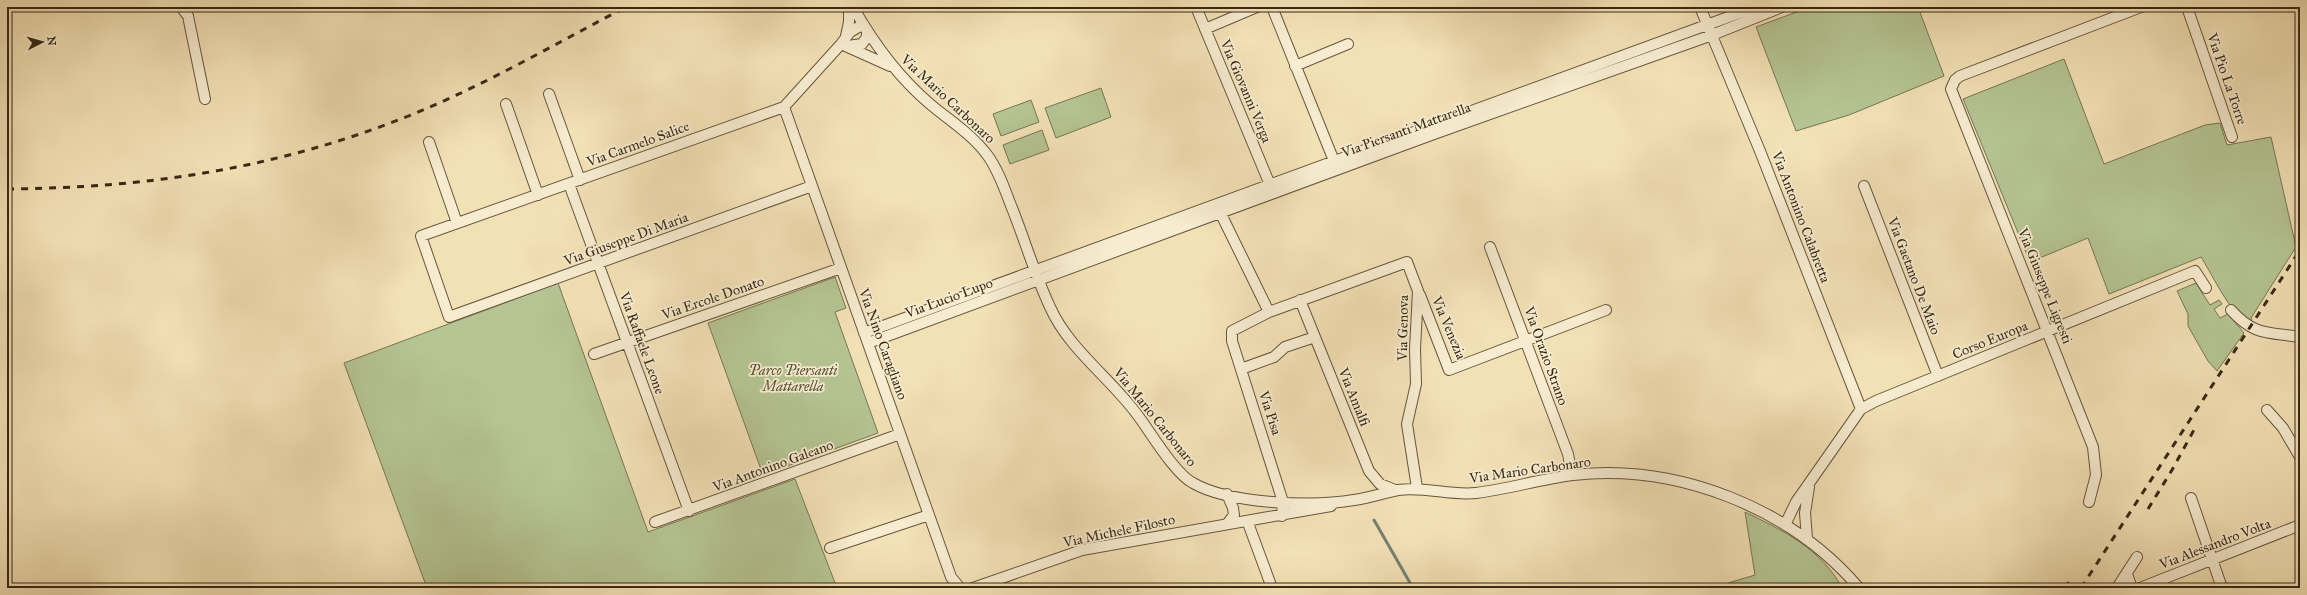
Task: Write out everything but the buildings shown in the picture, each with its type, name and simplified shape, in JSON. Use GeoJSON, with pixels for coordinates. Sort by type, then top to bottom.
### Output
{"type":"FeatureCollection","features":[{"type":"Feature","properties":{"kind":"street"},"geometry":{"type":"LineString","coordinates":[[181,7],[188,16],[205,99]]}},
{"type":"Feature","properties":{"kind":"street"},"geometry":{"type":"LineString","coordinates":[[844,42],[849,22],[849,7]]}},
{"type":"Feature","properties":{"kind":"street","name":"Via Mario Carbonaro"},"geometry":{"type":"LineString","coordinates":[[853,7],[892,67],[928,102],[968,133],[990,158],[1006,193],[1049,306],[1061,327],[1132,408],[1178,469],[1195,485],[1226,494],[1283,502],[1352,500],[1397,490],[1417,488],[1473,494],[1572,475],[1618,473],[1674,479],[1703,487],[1741,503],[1785,525],[1807,538],[1835,562],[1859,588]]}},
{"type":"Feature","properties":{"kind":"street","name":"Via Giovanni Verga"},"geometry":{"type":"LineString","coordinates":[[1196,7],[1272,190]]}},
{"type":"Feature","properties":{"kind":"street"},"geometry":{"type":"LineString","coordinates":[[1205,29],[1257,7]]}},
{"type":"Feature","properties":{"kind":"street"},"geometry":{"type":"LineString","coordinates":[[1272,7],[1334,161],[1331,169],[1318,178]]}},
{"type":"Feature","properties":{"kind":"street","name":"Via Antonino Calabretta"},"geometry":{"type":"LineString","coordinates":[[1700,7],[1760,151],[1861,409]]}},
{"type":"Feature","properties":{"kind":"street","name":"Via Piersanti Mattarella"},"geometry":{"type":"LineString","coordinates":[[1272,190],[1334,161],[1756,7]]}},
{"type":"Feature","properties":{"kind":"street","name":"Via Piersanti Mattarella"},"geometry":{"type":"LineString","coordinates":[[1038,275],[1272,190],[1318,178],[1712,35],[1782,7]]}},
{"type":"Feature","properties":{"kind":"street","name":"Via Giuseppe Ligresti"},"geometry":{"type":"LineString","coordinates":[[2089,502],[2096,475],[2093,447],[2049,332],[1952,97],[1951,89],[1952,84],[1960,76],[2141,7]]}},
{"type":"Feature","properties":{"kind":"street","name":"Via Pio La Torre"},"geometry":{"type":"LineString","coordinates":[[2187,7],[2232,137]]}},
{"type":"Feature","properties":{"kind":"street"},"geometry":{"type":"LineString","coordinates":[[855,28],[866,29],[867,37],[862,44],[844,42],[855,28]]}},
{"type":"Feature","properties":{"kind":"street"},"geometry":{"type":"LineString","coordinates":[[844,42],[892,67]]}},
{"type":"Feature","properties":{"kind":"street","name":"Via Carmelo Salice"},"geometry":{"type":"LineString","coordinates":[[449,317],[421,236],[784,107],[844,42]]}},
{"type":"Feature","properties":{"kind":"street"},"geometry":{"type":"LineString","coordinates":[[1296,66],[1348,44]]}},
{"type":"Feature","properties":{"kind":"street"},"geometry":{"type":"LineString","coordinates":[[549,94],[580,180]]}},
{"type":"Feature","properties":{"kind":"street"},"geometry":{"type":"LineString","coordinates":[[506,104],[538,195]]}},
{"type":"Feature","properties":{"kind":"street","name":"Via Nino Caragliano"},"geometry":{"type":"LineString","coordinates":[[784,107],[951,577],[960,588]]}},
{"type":"Feature","properties":{"kind":"street"},"geometry":{"type":"LineString","coordinates":[[429,142],[457,223]]}},
{"type":"Feature","properties":{"kind":"street","name":"Via Raffaele Leone"},"geometry":{"type":"LineString","coordinates":[[569,184],[689,511]]}},
{"type":"Feature","properties":{"kind":"street","name":"Via Giuseppe Di Maria"},"geometry":{"type":"LineString","coordinates":[[449,317],[812,186]]}},
{"type":"Feature","properties":{"kind":"street","name":"Via Gaetano De Maio"},"geometry":{"type":"LineString","coordinates":[[1864,186],[1938,376]]}},
{"type":"Feature","properties":{"kind":"street"},"geometry":{"type":"LineString","coordinates":[[1219,209],[1269,312]]}},
{"type":"Feature","properties":{"kind":"street","name":"Via Orazio Strano"},"geometry":{"type":"LineString","coordinates":[[1490,247],[1568,454],[1572,475]]}},
{"type":"Feature","properties":{"kind":"street","name":"Via Genova"},"geometry":{"type":"LineString","coordinates":[[1232,331],[1269,312],[1407,262],[1418,291],[1415,349],[1416,384],[1407,424],[1417,488]]}},
{"type":"Feature","properties":{"kind":"street","name":"Via Ercole Donato"},"geometry":{"type":"LineString","coordinates":[[594,354],[841,268]]}},
{"type":"Feature","properties":{"kind":"street","name":"Corso Europa"},"geometry":{"type":"LineString","coordinates":[[1861,409],[2195,271],[2206,288]]}},
{"type":"Feature","properties":{"kind":"street","name":"Via Lucio Lupo"},"geometry":{"type":"LineString","coordinates":[[864,333],[1038,275]]}},
{"type":"Feature","properties":{"kind":"street","name":"Via Lucio Lupo"},"geometry":{"type":"LineString","coordinates":[[868,343],[1038,275]]}},
{"type":"Feature","properties":{"kind":"street","name":"Via Venezia"},"geometry":{"type":"LineString","coordinates":[[1418,291],[1449,370],[1526,340]]}},
{"type":"Feature","properties":{"kind":"street","name":"Via Amalfi"},"geometry":{"type":"LineString","coordinates":[[1300,300],[1369,471],[1380,484],[1388,489],[1397,490]]}},
{"type":"Feature","properties":{"kind":"street"},"geometry":{"type":"LineString","coordinates":[[1526,340],[1606,310]]}},
{"type":"Feature","properties":{"kind":"street"},"geometry":{"type":"LineString","coordinates":[[2231,310],[2243,324],[2256,330],[2300,337]]}},
{"type":"Feature","properties":{"kind":"street","name":"Via Pisa"},"geometry":{"type":"LineString","coordinates":[[1232,331],[1232,341],[1283,502]]}},
{"type":"Feature","properties":{"kind":"street"},"geometry":{"type":"LineString","coordinates":[[1241,369],[1274,357],[1285,347],[1315,336]]}},
{"type":"Feature","properties":{"kind":"street"},"geometry":{"type":"LineString","coordinates":[[1785,525],[1796,502],[1861,409]]}},
{"type":"Feature","properties":{"kind":"street"},"geometry":{"type":"LineString","coordinates":[[2267,410],[2284,428],[2300,457]]}},
{"type":"Feature","properties":{"kind":"street","name":"Via Antonino Galeano"},"geometry":{"type":"LineString","coordinates":[[655,522],[900,434]]}},
{"type":"Feature","properties":{"kind":"street"},"geometry":{"type":"LineString","coordinates":[[1807,538],[1805,513],[1809,485]]}},
{"type":"Feature","properties":{"kind":"street"},"geometry":{"type":"LineString","coordinates":[[1226,494],[1233,508],[1234,515],[1227,524]]}},
{"type":"Feature","properties":{"kind":"street"},"geometry":{"type":"LineString","coordinates":[[2191,498],[2222,588]]}},
{"type":"Feature","properties":{"kind":"street","name":"Via Michele Filosto"},"geometry":{"type":"LineString","coordinates":[[972,588],[1082,550],[1227,524],[1248,523],[1318,510],[1352,500]]}},
{"type":"Feature","properties":{"kind":"street"},"geometry":{"type":"LineString","coordinates":[[1282,516],[1283,502]]}},
{"type":"Feature","properties":{"kind":"street"},"geometry":{"type":"LineString","coordinates":[[830,548],[929,515]]}},
{"type":"Feature","properties":{"kind":"street"},"geometry":{"type":"LineString","coordinates":[[1248,523],[1272,588]]}},
{"type":"Feature","properties":{"kind":"street","name":"Via Alessandro Volta"},"geometry":{"type":"LineString","coordinates":[[2140,588],[2300,525]]}},
{"type":"Feature","properties":{"kind":"street"},"geometry":{"type":"LineString","coordinates":[[2117,588],[2137,557]]}},
{"type":"Feature","properties":{"kind":"street"},"geometry":{"type":"LineString","coordinates":[[2127,574],[2132,588]]}},
{"type":"Feature","properties":{"kind":"green space"},"geometry":{"type":"Polygon","coordinates":[[[1810,7],[1918,7],[1944,76],[1849,115],[1796,131],[1756,27],[1810,7]]]}},
{"type":"Feature","properties":{"kind":"green space"},"geometry":{"type":"Polygon","coordinates":[[[2064,59],[2104,164],[2205,125],[2220,123],[2227,145],[2271,137],[2296,247],[2251,318],[2252,320],[2249,324],[2242,319],[2229,304],[2201,257],[2109,294],[2088,238],[2030,262],[1963,99],[2064,59]]]}},
{"type":"Feature","properties":{"kind":"green space"},"geometry":{"type":"Polygon","coordinates":[[[1101,88],[1111,117],[1056,138],[1045,108],[1101,88]]]}},
{"type":"Feature","properties":{"kind":"green space"},"geometry":{"type":"Polygon","coordinates":[[[1031,100],[1039,122],[1001,136],[993,114],[1031,100]]]}},
{"type":"Feature","properties":{"kind":"green space"},"geometry":{"type":"Polygon","coordinates":[[[1042,130],[1049,150],[1010,164],[1003,145],[1042,130]]]}},
{"type":"Feature","properties":{"kind":"green space","name":"Parco Piersanti Mattarella"},"geometry":{"type":"Polygon","coordinates":[[[835,277],[846,308],[835,312],[878,433],[763,475],[708,323],[835,277]]]}},
{"type":"Feature","properties":{"kind":"green space"},"geometry":{"type":"Polygon","coordinates":[[[558,283],[648,532],[795,479],[837,588],[427,588],[344,363],[558,283]]]}},
{"type":"Feature","properties":{"kind":"green space"},"geometry":{"type":"Polygon","coordinates":[[[2196,283],[2210,305],[2219,300],[2222,304],[2214,309],[2220,318],[2228,314],[2244,333],[2217,371],[2208,361],[2188,326],[2188,314],[2177,291],[2196,283]]]}},
{"type":"Feature","properties":{"kind":"green space"},"geometry":{"type":"Polygon","coordinates":[[[1745,512],[1800,542],[1824,562],[1834,574],[1842,588],[1729,588],[1728,583],[1755,575],[1745,512]]]}},
{"type":"Feature","properties":{"kind":"waterway"},"geometry":{"type":"LineString","coordinates":[[1374,520],[1413,588]]}},
{"type":"Feature","properties":{"kind":"railway"},"geometry":{"type":"LineString","coordinates":[[7,189],[60,188],[162,179],[213,172],[312,149],[411,115],[466,91],[626,7]]}},
{"type":"Feature","properties":{"kind":"railway"},"geometry":{"type":"LineString","coordinates":[[2081,588],[2300,250]]}},
{"type":"Feature","properties":{"kind":"railway"},"geometry":{"type":"LineString","coordinates":[[2148,509],[2195,428]]}},
{"type":"Feature","properties":{"kind":"railway"},"geometry":{"type":"LineString","coordinates":[[2065,588],[2071,579]]}}]}
